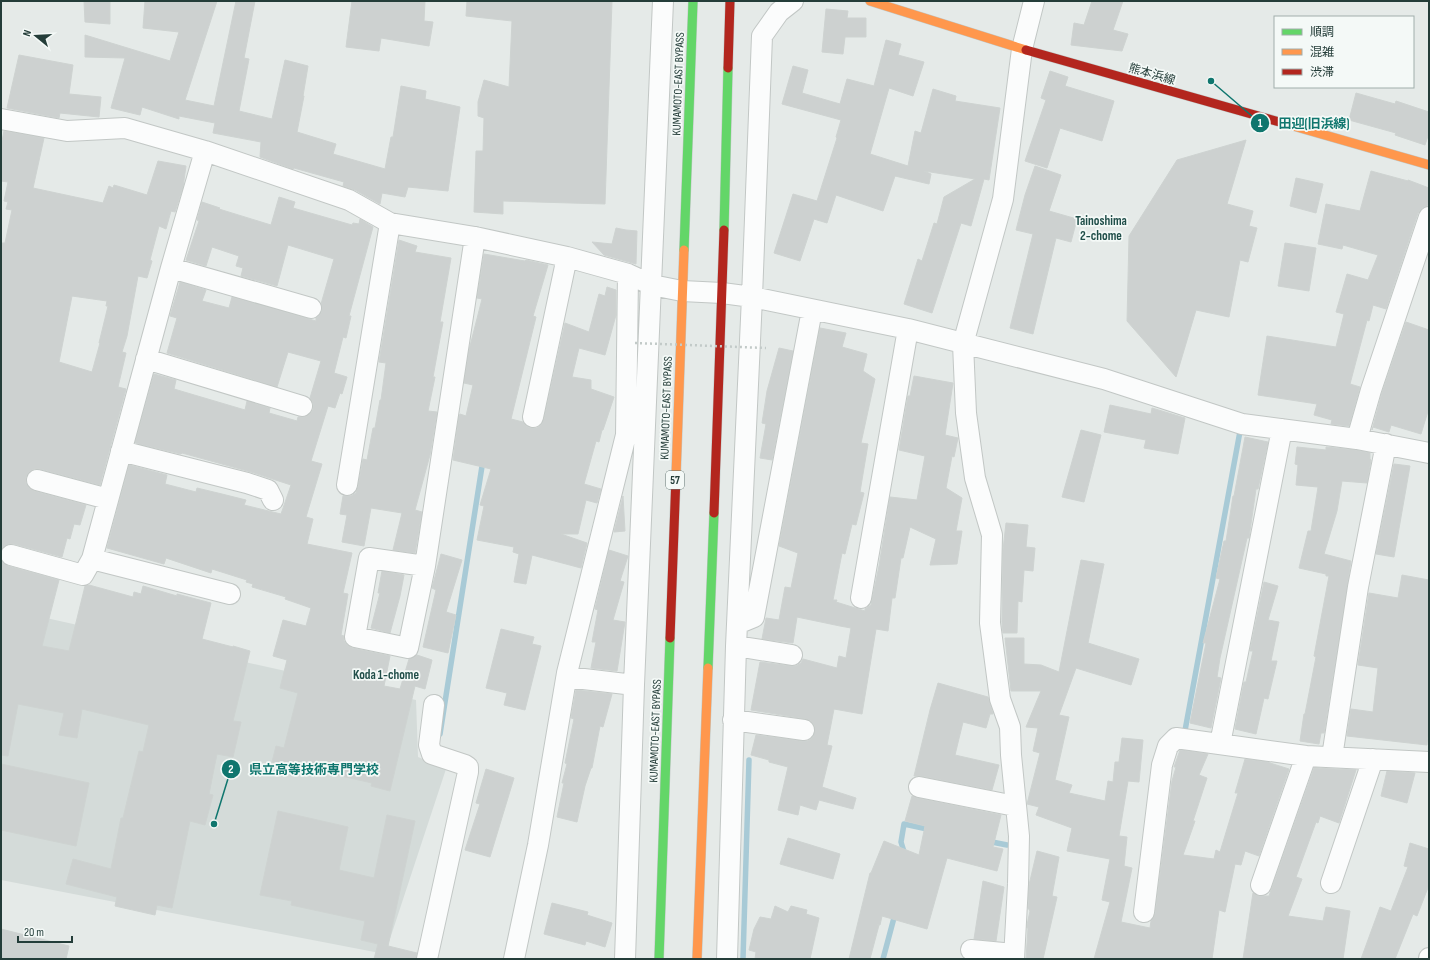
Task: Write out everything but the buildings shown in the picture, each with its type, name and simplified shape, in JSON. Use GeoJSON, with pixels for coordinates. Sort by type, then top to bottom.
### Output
{"type":"FeatureCollection","features":[{"type":"Feature","properties":{"kind":"main road","name":"KUMAMOTO-EAST BYPASS"},"geometry":{"type":"LineString","coordinates":[[659,959],[693,1]]}},
{"type":"Feature","properties":{"kind":"main road"},"geometry":{"type":"LineString","coordinates":[[696,959],[722,293],[730,1]]}},
{"type":"Feature","properties":{"kind":"main road","name":"熊本浜線"},"geometry":{"type":"LineString","coordinates":[[870,1],[1022,49],[1429,165]]}},
{"type":"Feature","properties":{"kind":"street"},"geometry":{"type":"LineString","coordinates":[[625,959],[634,685],[663,1]]}},
{"type":"Feature","properties":{"kind":"street"},"geometry":{"type":"LineString","coordinates":[[727,959],[733,720],[762,36],[779,12],[793,1]]}},
{"type":"Feature","properties":{"kind":"street"},"geometry":{"type":"LineString","coordinates":[[970,950],[1014,956],[1019,836],[1011,755],[1010,727],[1000,699],[990,623],[992,535],[975,478],[966,413],[963,344],[1003,199],[1022,49],[1034,1]]}},
{"type":"Feature","properties":{"kind":"street"},"geometry":{"type":"LineString","coordinates":[[1,119],[67,131],[125,128],[205,150],[349,200],[390,223],[475,237],[567,257],[628,274],[652,285],[682,291],[722,293],[752,297],[908,329],[1104,379],[1242,424],[1357,439],[1429,453]]}},
{"type":"Feature","properties":{"kind":"street"},"geometry":{"type":"LineString","coordinates":[[11,555],[83,575],[92,559],[171,268],[205,150]]}},
{"type":"Feature","properties":{"kind":"street"},"geometry":{"type":"LineString","coordinates":[[1357,439],[1371,390],[1429,217]]}},
{"type":"Feature","properties":{"kind":"street"},"geometry":{"type":"LineString","coordinates":[[347,485],[390,223]]}},
{"type":"Feature","properties":{"kind":"street"},"geometry":{"type":"LineString","coordinates":[[425,566],[369,558],[355,637],[408,648],[425,566],[475,237]]}},
{"type":"Feature","properties":{"kind":"street"},"geometry":{"type":"LineString","coordinates":[[533,417],[567,257]]}},
{"type":"Feature","properties":{"kind":"street"},"geometry":{"type":"LineString","coordinates":[[171,268],[311,308]]}},
{"type":"Feature","properties":{"kind":"street"},"geometry":{"type":"LineString","coordinates":[[514,959],[538,845],[567,677],[626,435],[628,274]]}},
{"type":"Feature","properties":{"kind":"street"},"geometry":{"type":"LineString","coordinates":[[737,624],[754,617],[812,310]]}},
{"type":"Feature","properties":{"kind":"street"},"geometry":{"type":"LineString","coordinates":[[861,598],[908,329]]}},
{"type":"Feature","properties":{"kind":"street"},"geometry":{"type":"LineString","coordinates":[[146,359],[302,406]]}},
{"type":"Feature","properties":{"kind":"street"},"geometry":{"type":"LineString","coordinates":[[1220,744],[1282,429]]}},
{"type":"Feature","properties":{"kind":"street"},"geometry":{"type":"LineString","coordinates":[[1332,757],[1358,587],[1386,444]]}},
{"type":"Feature","properties":{"kind":"street"},"geometry":{"type":"LineString","coordinates":[[121,451],[247,483],[268,490],[273,500]]}},
{"type":"Feature","properties":{"kind":"street"},"geometry":{"type":"LineString","coordinates":[[37,480],[108,500]]}},
{"type":"Feature","properties":{"kind":"street"},"geometry":{"type":"LineString","coordinates":[[92,559],[230,594]]}},
{"type":"Feature","properties":{"kind":"street"},"geometry":{"type":"LineString","coordinates":[[736,646],[792,654]]}},
{"type":"Feature","properties":{"kind":"street"},"geometry":{"type":"LineString","coordinates":[[567,677],[634,685]]}},
{"type":"Feature","properties":{"kind":"street"},"geometry":{"type":"LineString","coordinates":[[427,959],[468,772],[468,767],[465,765],[432,754],[429,745],[434,705]]}},
{"type":"Feature","properties":{"kind":"street"},"geometry":{"type":"LineString","coordinates":[[733,720],[804,730]]}},
{"type":"Feature","properties":{"kind":"street"},"geometry":{"type":"LineString","coordinates":[[1144,912],[1162,765],[1168,746],[1176,738],[1306,756],[1429,762]]}},
{"type":"Feature","properties":{"kind":"street"},"geometry":{"type":"LineString","coordinates":[[1261,885],[1306,756]]}},
{"type":"Feature","properties":{"kind":"street"},"geometry":{"type":"LineString","coordinates":[[1331,884],[1373,759]]}},
{"type":"Feature","properties":{"kind":"street"},"geometry":{"type":"LineString","coordinates":[[919,787],[1016,806]]}},
{"type":"Feature","properties":{"kind":"path"},"geometry":{"type":"LineString","coordinates":[[635,343],[766,348]]}},
{"type":"Feature","properties":{"kind":"shaded area"},"geometry":{"type":"Polygon","coordinates":[[[1,608],[416,700],[418,757],[446,769],[385,954],[1,880],[1,608]]]}},
{"type":"Feature","properties":{"kind":"waterway"},"geometry":{"type":"LineString","coordinates":[[1184,736],[1241,426]]}},
{"type":"Feature","properties":{"kind":"waterway"},"geometry":{"type":"LineString","coordinates":[[440,734],[483,460]]}},
{"type":"Feature","properties":{"kind":"waterway"},"geometry":{"type":"LineString","coordinates":[[743,959],[749,760]]}},
{"type":"Feature","properties":{"kind":"waterway"},"geometry":{"type":"LineString","coordinates":[[905,855],[901,842],[904,824],[932,830]]}},
{"type":"Feature","properties":{"kind":"waterway"},"geometry":{"type":"LineString","coordinates":[[987,841],[1007,845]]}},
{"type":"Feature","properties":{"kind":"waterway"},"geometry":{"type":"LineString","coordinates":[[883,959],[895,914]]}},
{"type":"Feature","properties":{"kind":"traffic: fast"},"geometry":{"type":"LineString","coordinates":[[684,250],[693,1]]}},
{"type":"Feature","properties":{"kind":"traffic: fast"},"geometry":{"type":"LineString","coordinates":[[724,230],[728,68]]}},
{"type":"Feature","properties":{"kind":"traffic: fast"},"geometry":{"type":"LineString","coordinates":[[708,668],[714,513]]}},
{"type":"Feature","properties":{"kind":"traffic: fast"},"geometry":{"type":"LineString","coordinates":[[659,959],[670,638]]}},
{"type":"Feature","properties":{"kind":"traffic: slow"},"geometry":{"type":"LineString","coordinates":[[870,1],[1026,50]]}},
{"type":"Feature","properties":{"kind":"traffic: slow"},"geometry":{"type":"LineString","coordinates":[[1283,123],[1429,165]]}},
{"type":"Feature","properties":{"kind":"traffic: slow"},"geometry":{"type":"LineString","coordinates":[[676,476],[684,250]]}},
{"type":"Feature","properties":{"kind":"traffic: slow"},"geometry":{"type":"LineString","coordinates":[[697,959],[708,668]]}},
{"type":"Feature","properties":{"kind":"traffic: jam"},"geometry":{"type":"LineString","coordinates":[[728,68],[730,1]]}},
{"type":"Feature","properties":{"kind":"traffic: jam"},"geometry":{"type":"LineString","coordinates":[[1026,50],[1283,123]]}},
{"type":"Feature","properties":{"kind":"traffic: jam"},"geometry":{"type":"LineString","coordinates":[[714,513],[724,230]]}},
{"type":"Feature","properties":{"kind":"traffic: jam"},"geometry":{"type":"LineString","coordinates":[[670,638],[676,476]]}},
{"type":"Feature","properties":{"kind":"place","name":"田迎(旧浜線)"},"geometry":{"type":"Point","coordinates":[1211,81]}},
{"type":"Feature","properties":{"kind":"place","name":"県立高等技術専門学校"},"geometry":{"type":"Point","coordinates":[214,824]}},
{"type":"Feature","properties":{"kind":"district","name":"Tainoshima 2-chome"},"geometry":{"type":"Point","coordinates":[1101,228]}},
{"type":"Feature","properties":{"kind":"district","name":"Koda 1-chome"},"geometry":{"type":"Point","coordinates":[386,674]}}]}
